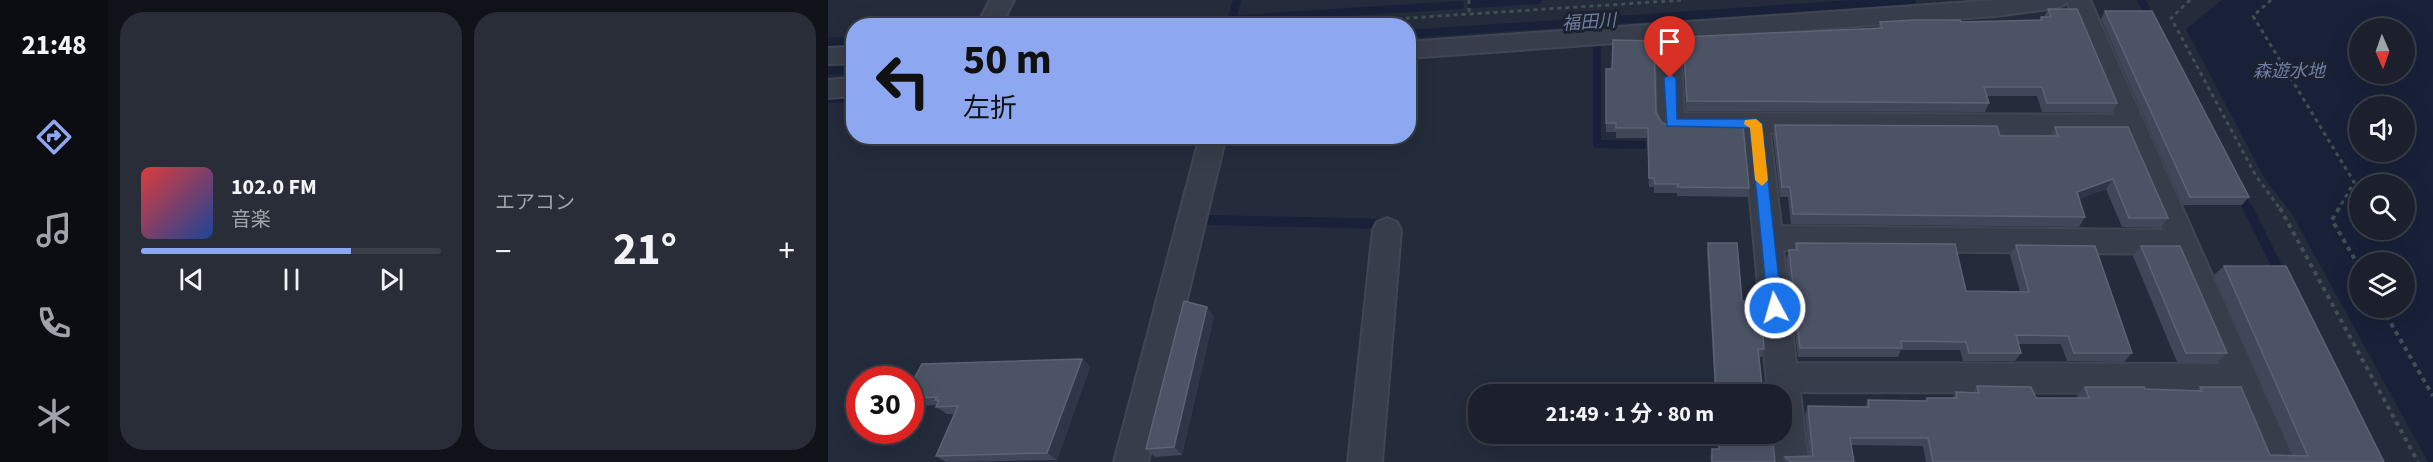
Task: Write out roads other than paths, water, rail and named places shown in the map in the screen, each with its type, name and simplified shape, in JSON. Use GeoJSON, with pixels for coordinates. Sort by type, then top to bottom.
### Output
{"type":"FeatureCollection","features":[{"type":"Feature","properties":{"kind":"street"},"geometry":{"type":"LineString","coordinates":[[993,18],[1002,0]]}},
{"type":"Feature","properties":{"kind":"street"},"geometry":{"type":"LineString","coordinates":[[1416,49],[1996,8],[2056,0]]}},
{"type":"Feature","properties":{"kind":"street"},"geometry":{"type":"LineString","coordinates":[[2078,0],[2278,462]]}},
{"type":"Feature","properties":{"kind":"street"},"geometry":{"type":"LineString","coordinates":[[1668,33],[1671,123],[2132,125]]}},
{"type":"Feature","properties":{"kind":"street"},"geometry":{"type":"LineString","coordinates":[[828,56],[846,55]]}},
{"type":"Feature","properties":{"kind":"street"},"geometry":{"type":"LineString","coordinates":[[828,89],[846,88]]}},
{"type":"Feature","properties":{"kind":"street"},"geometry":{"type":"LineString","coordinates":[[1756,124],[1791,462]]}},
{"type":"Feature","properties":{"kind":"street"},"geometry":{"type":"LineString","coordinates":[[1131,462],[1211,144]]}},
{"type":"Feature","properties":{"kind":"street"},"geometry":{"type":"LineString","coordinates":[[1365,462],[1388,230]]}},
{"type":"Feature","properties":{"kind":"street"},"geometry":{"type":"LineString","coordinates":[[1768,238],[2182,242]]}},
{"type":"Feature","properties":{"kind":"street"},"geometry":{"type":"LineString","coordinates":[[1782,378],[2242,379]]}},
{"type":"Feature","properties":{"kind":"water","name":"森遊水地"},"geometry":{"type":"Polygon","coordinates":[[[2222,0],[2433,0],[2433,462],[2428,462],[2349,318],[2415,318],[2415,252],[2349,252],[2349,318],[2292,214],[2265,179],[2186,29],[2222,0]]]}},
{"type":"Feature","properties":{"kind":"waterway"},"geometry":{"type":"LineString","coordinates":[[1232,18],[1237,0]]}},
{"type":"Feature","properties":{"kind":"waterway"},"geometry":{"type":"LineString","coordinates":[[1472,4],[1538,0]]}},
{"type":"Feature","properties":{"kind":"waterway","name":"福田川"},"geometry":{"type":"LineString","coordinates":[[1416,33],[1912,0]]}},
{"type":"Feature","properties":{"kind":"waterway"},"geometry":{"type":"LineString","coordinates":[[2141,0],[2152,21]]}},
{"type":"Feature","properties":{"kind":"waterway"},"geometry":{"type":"LineString","coordinates":[[1255,18],[1460,5]]}},
{"type":"Feature","properties":{"kind":"waterway"},"geometry":{"type":"LineString","coordinates":[[828,42],[846,41]]}},
{"type":"Feature","properties":{"kind":"waterway"},"geometry":{"type":"LineString","coordinates":[[1597,47],[1597,144],[1642,145]]}},
{"type":"Feature","properties":{"kind":"waterway","name":"福田川"},"geometry":{"type":"LineString","coordinates":[[828,71],[846,70]]}},
{"type":"Feature","properties":{"kind":"waterway"},"geometry":{"type":"LineString","coordinates":[[828,99],[846,98]]}},
{"type":"Feature","properties":{"kind":"waterway"},"geometry":{"type":"LineString","coordinates":[[2239,191],[2248,210]]}},
{"type":"Feature","properties":{"kind":"waterway"},"geometry":{"type":"LineString","coordinates":[[2248,208],[2281,275]]}},
{"type":"Feature","properties":{"kind":"waterway"},"geometry":{"type":"LineString","coordinates":[[1209,220],[1387,224]]}}]}
